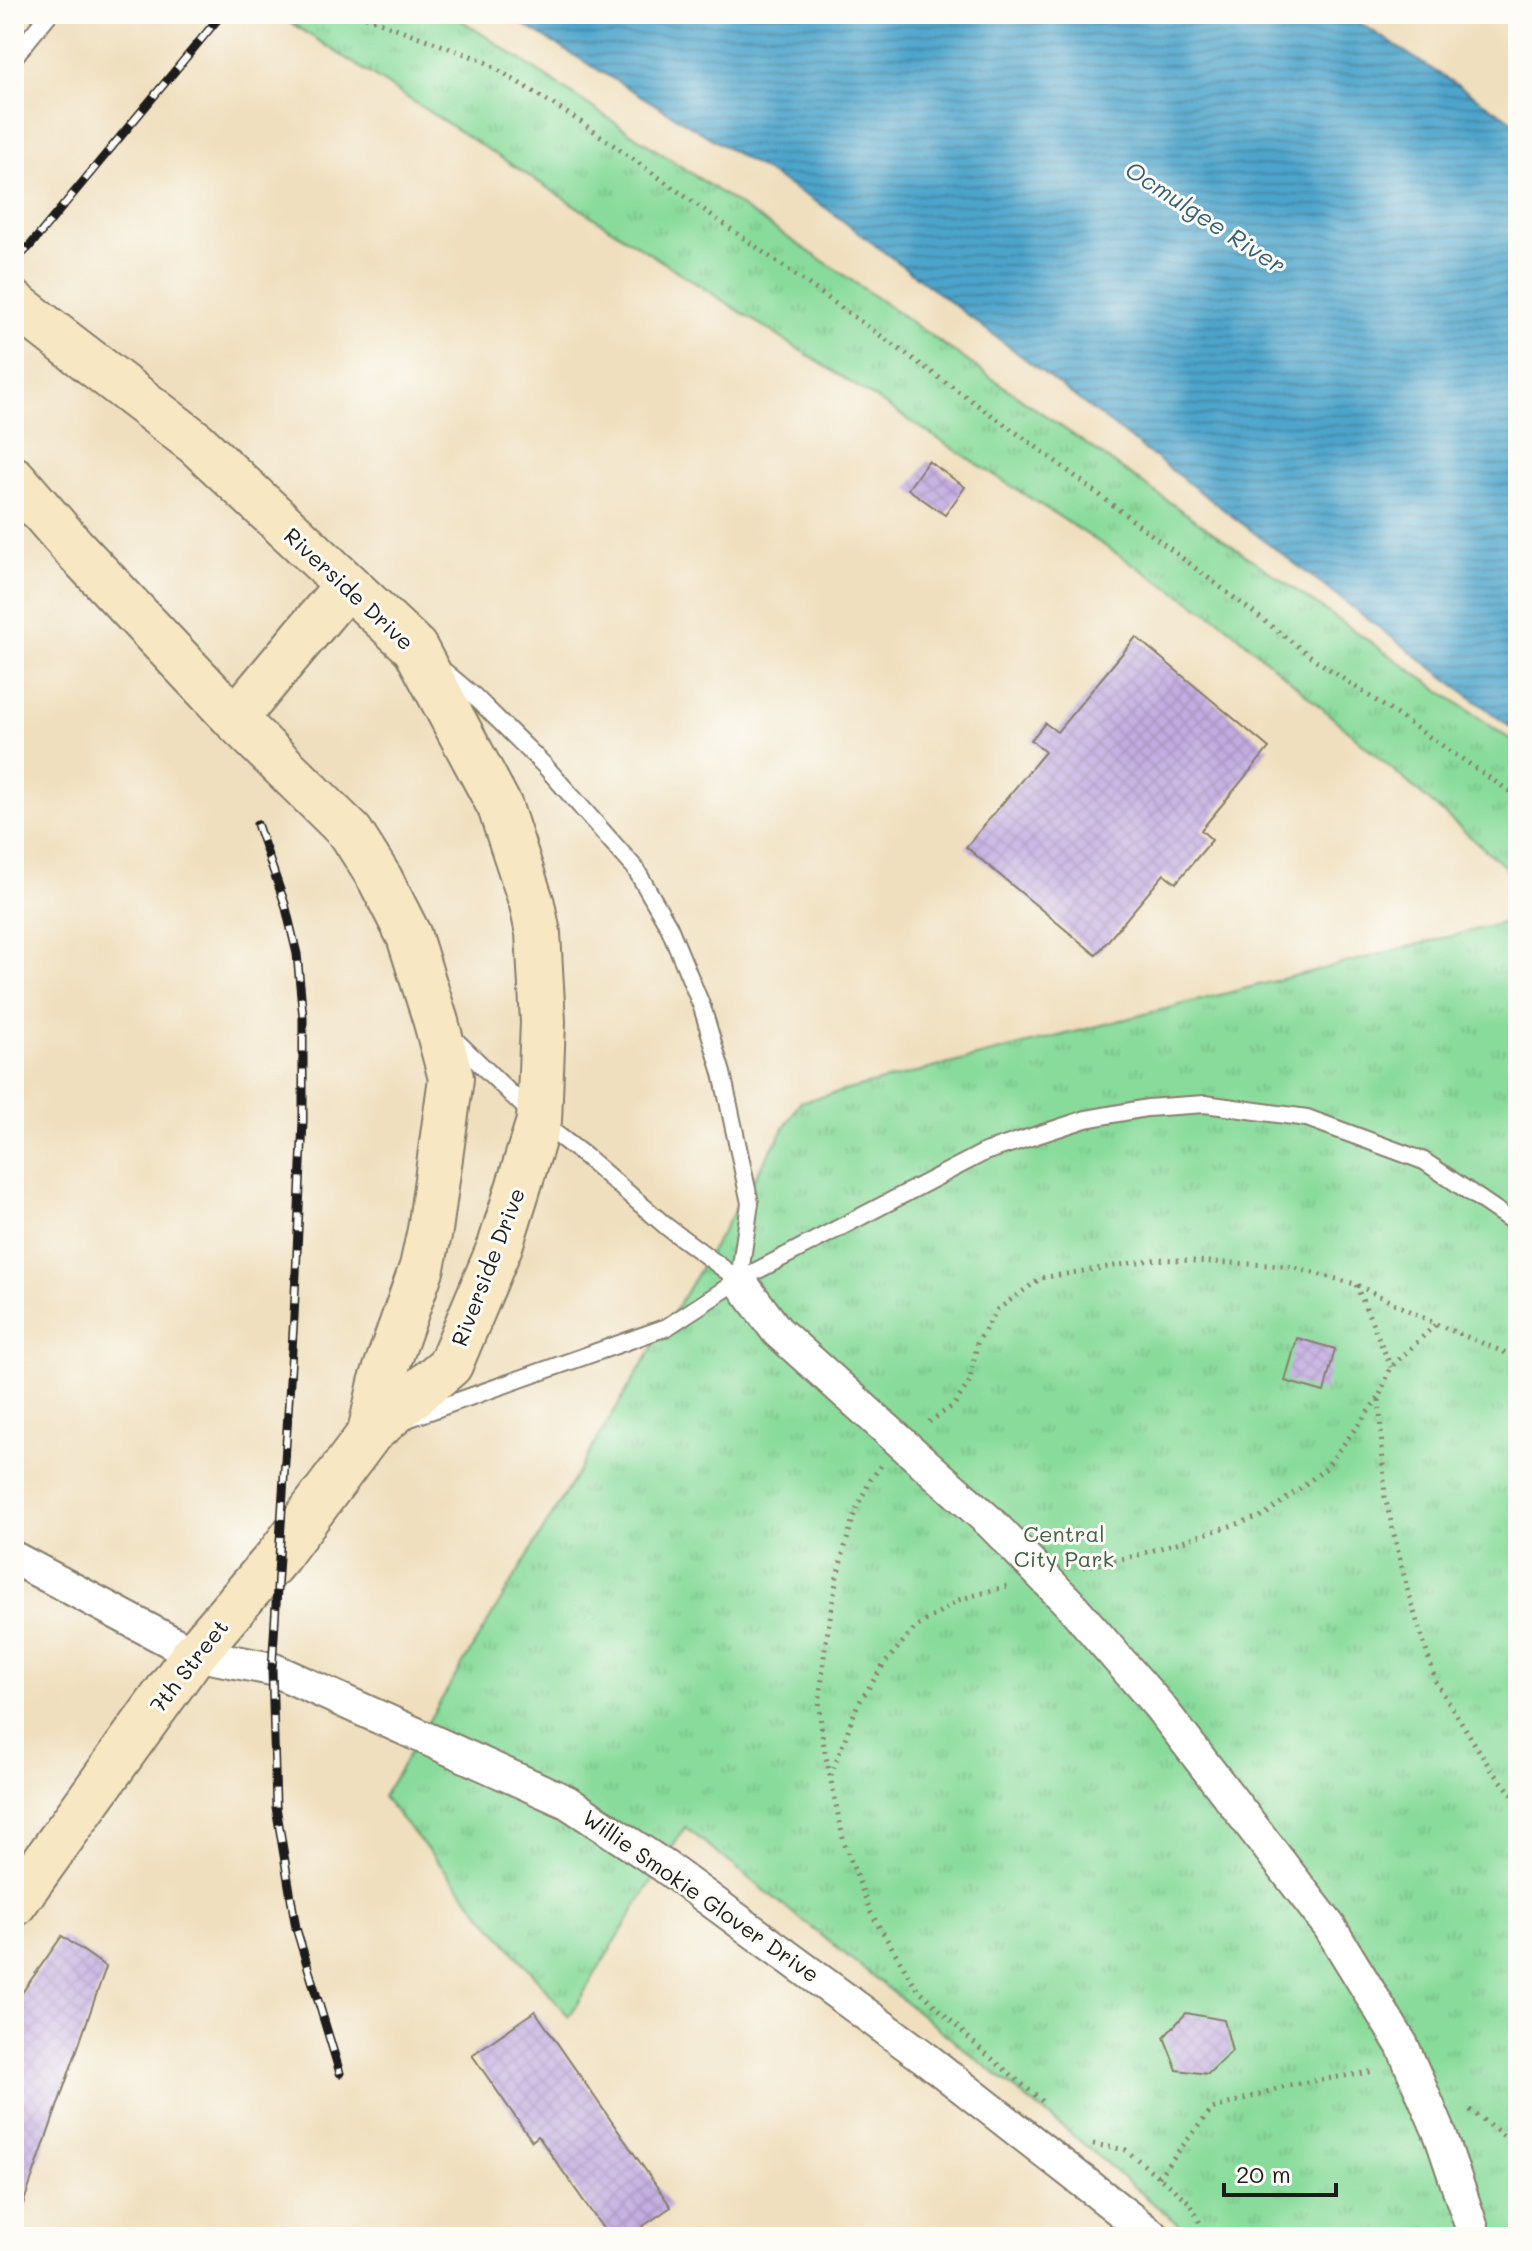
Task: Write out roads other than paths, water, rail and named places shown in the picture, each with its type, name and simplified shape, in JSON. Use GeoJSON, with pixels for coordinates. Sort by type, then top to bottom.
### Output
{"type":"FeatureCollection","features":[{"type":"Feature","properties":{"kind":"street","name":"Riverside Drive"},"geometry":{"type":"LineString","coordinates":[[14,303],[196,443],[415,648],[500,807],[532,904],[538,933],[543,1022],[539,1121],[500,1246],[450,1365],[370,1433]]}},
{"type":"Feature","properties":{"kind":"street"},"geometry":{"type":"LineString","coordinates":[[14,479],[73,547],[235,719],[351,833],[380,879],[409,936],[451,1078],[422,1267],[381,1383],[370,1433]]}},
{"type":"Feature","properties":{"kind":"street"},"geometry":{"type":"LineString","coordinates":[[235,719],[346,586]]}},
{"type":"Feature","properties":{"kind":"street"},"geometry":{"type":"LineString","coordinates":[[739,1280],[777,1331],[991,1523],[1042,1576],[1159,1706],[1329,1926],[1402,2045],[1441,2136],[1475,2237]]}},
{"type":"Feature","properties":{"kind":"street","name":"7th Street"},"geometry":{"type":"LineString","coordinates":[[14,1904],[194,1654],[279,1555],[370,1433]]}},
{"type":"Feature","properties":{"kind":"street","name":"Willie Smokie Glover Drive"},"geometry":{"type":"LineString","coordinates":[[14,1558],[194,1654],[272,1669],[567,1802],[664,1866],[924,2057],[1154,2237]]}},
{"type":"Feature","properties":{"kind":"lane"},"geometry":{"type":"LineString","coordinates":[[14,57],[49,14]]}},
{"type":"Feature","properties":{"kind":"lane"},"geometry":{"type":"LineString","coordinates":[[415,648],[475,697],[544,765],[635,868],[669,927],[702,1007],[722,1073],[750,1203],[739,1280]]}},
{"type":"Feature","properties":{"kind":"lane"},"geometry":{"type":"LineString","coordinates":[[436,1022],[539,1121],[667,1227],[739,1280]]}},
{"type":"Feature","properties":{"kind":"lane"},"geometry":{"type":"LineString","coordinates":[[370,1433],[667,1327],[739,1280],[985,1152],[1086,1119],[1147,1108],[1205,1104],[1307,1118],[1424,1161],[1518,1225]]}},
{"type":"Feature","properties":{"kind":"water","name":"Ocmulgee River"},"geometry":{"type":"Polygon","coordinates":[[[506,14],[1346,14],[1518,124],[1518,733],[826,208],[506,14]]]}},
{"type":"Feature","properties":{"kind":"railway"},"geometry":{"type":"LineString","coordinates":[[14,261],[29,247],[222,14]]}},
{"type":"Feature","properties":{"kind":"railway"},"geometry":{"type":"LineString","coordinates":[[257,824],[285,904],[297,954],[303,1017],[303,1121],[294,1317],[272,1669],[276,1807],[296,1928],[340,2073]]}},
{"type":"Feature","properties":{"kind":"park label","name":"Central City Park"},"geometry":{"type":"Point","coordinates":[1064,1546]}}]}
